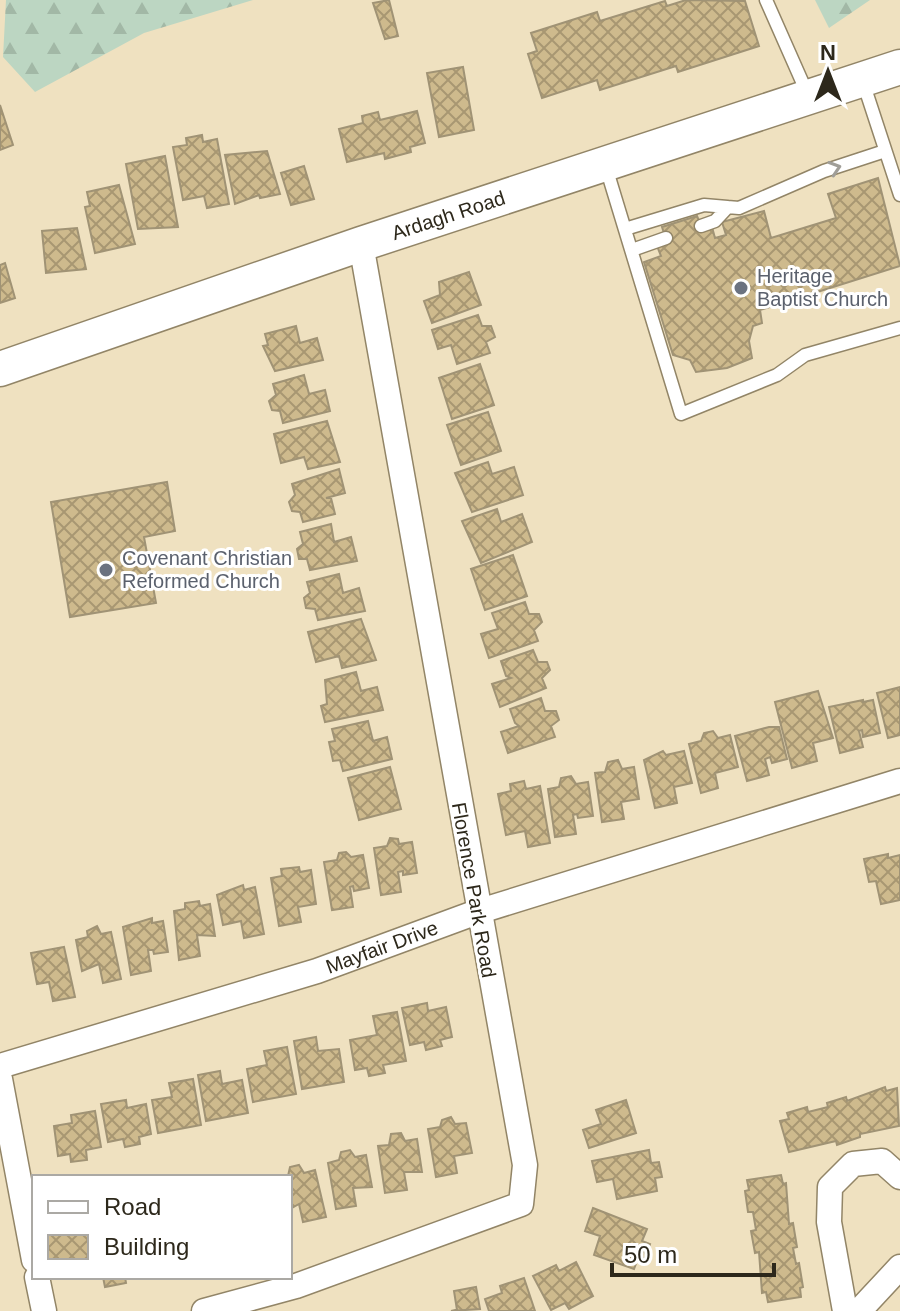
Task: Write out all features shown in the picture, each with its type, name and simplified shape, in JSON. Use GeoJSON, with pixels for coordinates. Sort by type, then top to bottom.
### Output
{"type":"FeatureCollection","features":[{"type":"Feature","properties":{"kind":"street","name":"Ardagh Road"},"geometry":{"type":"LineString","coordinates":[[0,369],[361,244],[900,67]]}},
{"type":"Feature","properties":{"kind":"street","name":"Florence Park Road"},"geometry":{"type":"LineString","coordinates":[[204,1311],[296,1286],[521,1204],[525,1165],[477,912],[361,244]]}},
{"type":"Feature","properties":{"kind":"street","name":"Mayfair Drive"},"geometry":{"type":"LineString","coordinates":[[0,1066],[317,971],[477,912],[900,781]]}},
{"type":"Feature","properties":{"kind":"street"},"geometry":{"type":"LineString","coordinates":[[0,1079],[32,1249]]}},
{"type":"Feature","properties":{"kind":"street"},"geometry":{"type":"LineString","coordinates":[[845,1311],[829,1222],[830,1187],[853,1164],[882,1161],[900,1177]]}},
{"type":"Feature","properties":{"kind":"street"},"geometry":{"type":"LineString","coordinates":[[859,1311],[900,1267]]}},
{"type":"Feature","properties":{"kind":"street"},"geometry":{"type":"LineString","coordinates":[[37,1279],[44,1311]]}},
{"type":"Feature","properties":{"kind":"lane"},"geometry":{"type":"LineString","coordinates":[[766,0],[808,95]]}},
{"type":"Feature","properties":{"kind":"lane"},"geometry":{"type":"LineString","coordinates":[[862,79],[900,195]]}},
{"type":"Feature","properties":{"kind":"lane"},"geometry":{"type":"LineString","coordinates":[[625,229],[704,205],[739,208],[785,187],[885,151]]}},
{"type":"Feature","properties":{"kind":"lane"},"geometry":{"type":"LineString","coordinates":[[605,163],[681,414],[777,375],[805,355],[900,328]]}},
{"type":"Feature","properties":{"kind":"lane"},"geometry":{"type":"LineString","coordinates":[[701,226],[715,221],[728,207]]}},
{"type":"Feature","properties":{"kind":"lane"},"geometry":{"type":"LineString","coordinates":[[632,250],[666,238]]}},
{"type":"Feature","properties":{"kind":"green space"},"geometry":{"type":"Polygon","coordinates":[[[6,0],[253,0],[144,33],[35,92],[3,57],[6,0]]]}},
{"type":"Feature","properties":{"kind":"green space"},"geometry":{"type":"Polygon","coordinates":[[[815,0],[870,0],[829,28],[815,0]]]}},
{"type":"Feature","properties":{"kind":"building"},"geometry":{"type":"Polygon","coordinates":[[[389,0],[398,36],[385,39],[373,3],[389,0]]]}},
{"type":"Feature","properties":{"kind":"building"},"geometry":{"type":"Polygon","coordinates":[[[686,0],[745,1],[759,46],[678,72],[676,66],[600,90],[597,80],[542,98],[528,54],[537,51],[531,33],[597,12],[600,21],[665,1],[667,6],[686,0]]]}},
{"type":"Feature","properties":{"kind":"building"},"geometry":{"type":"Polygon","coordinates":[[[463,67],[474,130],[439,137],[427,73],[463,67]]]}},
{"type":"Feature","properties":{"kind":"building"},"geometry":{"type":"Polygon","coordinates":[[[0,105],[13,145],[0,150],[0,105]]]}},
{"type":"Feature","properties":{"kind":"building"},"geometry":{"type":"Polygon","coordinates":[[[417,111],[425,143],[410,147],[411,152],[385,159],[384,153],[347,162],[339,129],[363,123],[362,116],[378,112],[380,120],[417,111]]]}},
{"type":"Feature","properties":{"kind":"building"},"geometry":{"type":"Polygon","coordinates":[[[202,135],[203,142],[217,139],[229,204],[207,208],[204,196],[183,200],[173,147],[187,145],[186,138],[202,135]]]}},
{"type":"Feature","properties":{"kind":"building"},"geometry":{"type":"Polygon","coordinates":[[[267,151],[280,194],[260,198],[259,195],[235,204],[225,155],[267,151]]]}},
{"type":"Feature","properties":{"kind":"building"},"geometry":{"type":"Polygon","coordinates":[[[165,156],[178,227],[138,229],[126,164],[165,156]]]}},
{"type":"Feature","properties":{"kind":"building"},"geometry":{"type":"Polygon","coordinates":[[[304,166],[314,199],[291,205],[281,173],[304,166]]]}},
{"type":"Feature","properties":{"kind":"building","name":"Heritage Baptist Church"},"geometry":{"type":"Polygon","coordinates":[[[878,178],[900,266],[760,310],[762,323],[753,326],[749,341],[752,358],[727,368],[696,372],[690,360],[673,355],[644,262],[661,256],[657,246],[667,243],[662,227],[697,216],[703,230],[712,227],[715,238],[726,235],[722,222],[764,211],[771,238],[836,218],[828,194],[878,178]]]}},
{"type":"Feature","properties":{"kind":"building"},"geometry":{"type":"Polygon","coordinates":[[[119,185],[135,244],[95,253],[85,207],[90,206],[87,192],[119,185]]]}},
{"type":"Feature","properties":{"kind":"building"},"geometry":{"type":"Polygon","coordinates":[[[77,228],[86,269],[46,273],[42,231],[77,228]]]}},
{"type":"Feature","properties":{"kind":"building"},"geometry":{"type":"Polygon","coordinates":[[[5,263],[15,298],[0,303],[0,265],[5,263]]]}},
{"type":"Feature","properties":{"kind":"building"},"geometry":{"type":"Polygon","coordinates":[[[469,272],[481,305],[432,323],[424,301],[440,295],[439,282],[469,272]]]}},
{"type":"Feature","properties":{"kind":"building"},"geometry":{"type":"Polygon","coordinates":[[[478,315],[482,326],[491,326],[495,337],[486,342],[490,353],[457,364],[451,345],[438,349],[432,330],[478,315]]]}},
{"type":"Feature","properties":{"kind":"building"},"geometry":{"type":"Polygon","coordinates":[[[296,326],[300,343],[317,338],[323,360],[275,371],[263,346],[268,345],[265,334],[296,326]]]}},
{"type":"Feature","properties":{"kind":"building"},"geometry":{"type":"Polygon","coordinates":[[[480,364],[494,405],[452,419],[439,378],[480,364]]]}},
{"type":"Feature","properties":{"kind":"building"},"geometry":{"type":"Polygon","coordinates":[[[304,375],[309,394],[325,390],[330,411],[283,423],[280,411],[272,410],[269,401],[276,395],[273,384],[304,375]]]}},
{"type":"Feature","properties":{"kind":"building"},"geometry":{"type":"Polygon","coordinates":[[[488,412],[501,451],[461,465],[447,425],[488,412]]]}},
{"type":"Feature","properties":{"kind":"building"},"geometry":{"type":"Polygon","coordinates":[[[327,421],[340,462],[308,469],[304,457],[281,463],[274,434],[327,421]]]}},
{"type":"Feature","properties":{"kind":"building"},"geometry":{"type":"Polygon","coordinates":[[[488,462],[492,474],[514,467],[523,495],[472,512],[455,473],[488,462]]]}},
{"type":"Feature","properties":{"kind":"building"},"geometry":{"type":"Polygon","coordinates":[[[339,469],[345,493],[326,498],[331,498],[335,514],[303,522],[300,512],[292,511],[289,502],[295,495],[292,484],[339,469]]]}},
{"type":"Feature","properties":{"kind":"building","name":"Covenant Christian Reformed Church"},"geometry":{"type":"Polygon","coordinates":[[[167,482],[175,531],[144,537],[156,603],[70,617],[51,502],[167,482]]]}},
{"type":"Feature","properties":{"kind":"building"},"geometry":{"type":"Polygon","coordinates":[[[497,509],[501,522],[522,514],[532,542],[481,563],[462,521],[497,509]]]}},
{"type":"Feature","properties":{"kind":"building"},"geometry":{"type":"Polygon","coordinates":[[[331,524],[334,542],[351,537],[357,561],[310,570],[307,559],[299,559],[297,549],[303,544],[300,532],[331,524]]]}},
{"type":"Feature","properties":{"kind":"building"},"geometry":{"type":"Polygon","coordinates":[[[513,555],[527,596],[485,610],[471,569],[513,555]]]}},
{"type":"Feature","properties":{"kind":"building"},"geometry":{"type":"Polygon","coordinates":[[[339,574],[343,593],[359,588],[365,611],[318,620],[315,609],[306,608],[304,598],[310,593],[307,582],[339,574]]]}},
{"type":"Feature","properties":{"kind":"building"},"geometry":{"type":"Polygon","coordinates":[[[525,602],[529,614],[539,614],[542,622],[534,630],[538,641],[489,658],[481,634],[498,629],[492,613],[525,602]]]}},
{"type":"Feature","properties":{"kind":"building"},"geometry":{"type":"Polygon","coordinates":[[[361,619],[376,660],[342,668],[339,656],[316,662],[308,632],[361,619]]]}},
{"type":"Feature","properties":{"kind":"building"},"geometry":{"type":"Polygon","coordinates":[[[533,650],[538,662],[547,662],[550,670],[542,678],[546,688],[500,707],[492,684],[511,678],[506,676],[501,661],[533,650]]]}},
{"type":"Feature","properties":{"kind":"building"},"geometry":{"type":"Polygon","coordinates":[[[356,672],[361,691],[377,687],[383,710],[325,722],[321,706],[327,704],[325,680],[356,672]]]}},
{"type":"Feature","properties":{"kind":"building"},"geometry":{"type":"Polygon","coordinates":[[[900,687],[900,735],[888,738],[877,693],[900,687]]]}},
{"type":"Feature","properties":{"kind":"building"},"geometry":{"type":"Polygon","coordinates":[[[818,691],[833,738],[813,743],[817,761],[792,768],[775,702],[818,691]]]}},
{"type":"Feature","properties":{"kind":"building"},"geometry":{"type":"Polygon","coordinates":[[[541,698],[545,711],[556,711],[559,720],[551,726],[555,737],[508,753],[501,732],[519,726],[510,709],[541,698]]]}},
{"type":"Feature","properties":{"kind":"building"},"geometry":{"type":"Polygon","coordinates":[[[873,700],[880,733],[863,737],[862,730],[859,731],[863,747],[840,753],[829,707],[873,700]]]}},
{"type":"Feature","properties":{"kind":"building"},"geometry":{"type":"Polygon","coordinates":[[[368,721],[373,741],[387,737],[392,759],[343,771],[340,760],[333,761],[329,742],[335,741],[332,729],[368,721]]]}},
{"type":"Feature","properties":{"kind":"building"},"geometry":{"type":"Polygon","coordinates":[[[779,727],[787,759],[772,763],[770,757],[765,759],[769,775],[747,781],[735,736],[779,727]]]}},
{"type":"Feature","properties":{"kind":"building"},"geometry":{"type":"Polygon","coordinates":[[[713,731],[718,738],[730,735],[738,767],[715,773],[718,788],[701,793],[689,744],[701,741],[704,733],[713,731]]]}},
{"type":"Feature","properties":{"kind":"building"},"geometry":{"type":"Polygon","coordinates":[[[663,751],[666,755],[684,751],[692,783],[674,787],[677,803],[655,808],[644,760],[663,751]]]}},
{"type":"Feature","properties":{"kind":"building"},"geometry":{"type":"Polygon","coordinates":[[[618,760],[622,769],[634,767],[639,799],[621,802],[624,819],[602,822],[595,773],[605,772],[608,762],[618,760]]]}},
{"type":"Feature","properties":{"kind":"building"},"geometry":{"type":"Polygon","coordinates":[[[390,767],[401,809],[359,820],[348,778],[390,767]]]}},
{"type":"Feature","properties":{"kind":"building"},"geometry":{"type":"Polygon","coordinates":[[[571,776],[576,784],[588,782],[593,816],[578,818],[577,814],[573,815],[576,834],[555,837],[548,789],[559,787],[561,778],[571,776]]]}},
{"type":"Feature","properties":{"kind":"building"},"geometry":{"type":"Polygon","coordinates":[[[524,781],[526,789],[540,786],[550,843],[528,847],[525,831],[506,835],[498,794],[511,791],[510,784],[524,781]]]}},
{"type":"Feature","properties":{"kind":"building"},"geometry":{"type":"Polygon","coordinates":[[[390,838],[398,839],[399,844],[412,842],[417,873],[403,875],[403,871],[398,872],[401,892],[381,895],[374,848],[387,846],[390,838]]]}},
{"type":"Feature","properties":{"kind":"building"},"geometry":{"type":"Polygon","coordinates":[[[346,852],[351,857],[363,855],[369,888],[354,891],[353,886],[350,887],[353,907],[332,910],[324,862],[337,860],[339,853],[346,852]]]}},
{"type":"Feature","properties":{"kind":"building"},"geometry":{"type":"Polygon","coordinates":[[[888,854],[888,858],[900,855],[900,900],[881,904],[876,881],[869,882],[864,859],[888,854]]]}},
{"type":"Feature","properties":{"kind":"building"},"geometry":{"type":"Polygon","coordinates":[[[299,867],[300,872],[311,870],[316,904],[298,907],[301,922],[279,926],[271,878],[282,876],[281,869],[299,867]]]}},
{"type":"Feature","properties":{"kind":"building"},"geometry":{"type":"Polygon","coordinates":[[[243,885],[244,890],[255,887],[264,934],[244,938],[241,921],[223,925],[217,895],[243,885]]]}},
{"type":"Feature","properties":{"kind":"building"},"geometry":{"type":"Polygon","coordinates":[[[199,901],[200,906],[210,904],[215,936],[197,935],[200,956],[179,960],[174,911],[185,909],[185,903],[199,901]]]}},
{"type":"Feature","properties":{"kind":"building"},"geometry":{"type":"Polygon","coordinates":[[[152,918],[152,923],[163,921],[168,952],[154,954],[153,950],[148,950],[151,971],[131,975],[123,927],[152,918]]]}},
{"type":"Feature","properties":{"kind":"building"},"geometry":{"type":"Polygon","coordinates":[[[97,926],[101,934],[111,932],[121,979],[103,983],[99,964],[82,971],[76,940],[88,937],[87,931],[97,926]]]}},
{"type":"Feature","properties":{"kind":"building"},"geometry":{"type":"Polygon","coordinates":[[[64,947],[75,997],[53,1001],[49,982],[37,984],[31,953],[64,947]]]}},
{"type":"Feature","properties":{"kind":"building"},"geometry":{"type":"Polygon","coordinates":[[[427,1003],[428,1011],[446,1007],[452,1037],[440,1040],[442,1046],[426,1050],[424,1042],[410,1045],[402,1008],[427,1003]]]}},
{"type":"Feature","properties":{"kind":"building"},"geometry":{"type":"Polygon","coordinates":[[[397,1012],[406,1061],[383,1065],[385,1073],[369,1076],[367,1068],[355,1070],[350,1040],[377,1035],[373,1016],[397,1012]]]}},
{"type":"Feature","properties":{"kind":"building"},"geometry":{"type":"Polygon","coordinates":[[[316,1037],[318,1051],[339,1049],[344,1082],[302,1089],[294,1041],[316,1037]]]}},
{"type":"Feature","properties":{"kind":"building"},"geometry":{"type":"Polygon","coordinates":[[[287,1047],[296,1094],[253,1102],[247,1069],[267,1065],[264,1051],[287,1047]]]}},
{"type":"Feature","properties":{"kind":"building"},"geometry":{"type":"Polygon","coordinates":[[[220,1071],[222,1084],[242,1080],[248,1113],[206,1121],[198,1075],[220,1071]]]}},
{"type":"Feature","properties":{"kind":"building"},"geometry":{"type":"Polygon","coordinates":[[[193,1079],[201,1125],[158,1133],[152,1100],[172,1097],[169,1083],[193,1079]]]}},
{"type":"Feature","properties":{"kind":"building"},"geometry":{"type":"Polygon","coordinates":[[[885,1087],[886,1091],[897,1088],[899,1126],[860,1134],[860,1137],[837,1145],[836,1141],[789,1152],[780,1121],[789,1119],[787,1113],[807,1107],[808,1112],[828,1107],[827,1103],[846,1097],[847,1101],[885,1087]]]}},
{"type":"Feature","properties":{"kind":"building"},"geometry":{"type":"Polygon","coordinates":[[[126,1100],[127,1108],[146,1104],[151,1134],[139,1137],[140,1144],[125,1147],[123,1139],[108,1142],[101,1104],[126,1100]]]}},
{"type":"Feature","properties":{"kind":"building"},"geometry":{"type":"Polygon","coordinates":[[[626,1100],[636,1133],[589,1148],[583,1130],[601,1124],[596,1110],[626,1100]]]}},
{"type":"Feature","properties":{"kind":"building"},"geometry":{"type":"Polygon","coordinates":[[[95,1111],[101,1147],[86,1150],[87,1160],[71,1162],[70,1154],[58,1156],[54,1126],[72,1123],[71,1115],[95,1111]]]}},
{"type":"Feature","properties":{"kind":"building"},"geometry":{"type":"Polygon","coordinates":[[[451,1117],[455,1124],[466,1123],[472,1153],[454,1156],[457,1173],[436,1177],[428,1129],[440,1127],[442,1120],[451,1117]]]}},
{"type":"Feature","properties":{"kind":"building"},"geometry":{"type":"Polygon","coordinates":[[[401,1133],[405,1141],[417,1139],[422,1172],[404,1172],[407,1190],[385,1193],[378,1146],[389,1145],[391,1134],[401,1133]]]}},
{"type":"Feature","properties":{"kind":"building"},"geometry":{"type":"Polygon","coordinates":[[[350,1150],[355,1157],[366,1155],[372,1187],[353,1188],[356,1206],[336,1209],[328,1163],[339,1160],[341,1152],[350,1150]]]}},
{"type":"Feature","properties":{"kind":"building"},"geometry":{"type":"Polygon","coordinates":[[[649,1150],[651,1163],[659,1162],[662,1177],[655,1178],[657,1191],[617,1199],[613,1179],[597,1182],[592,1161],[649,1150]]]}},
{"type":"Feature","properties":{"kind":"building"},"geometry":{"type":"Polygon","coordinates":[[[299,1165],[304,1173],[315,1170],[326,1217],[303,1222],[299,1204],[292,1208],[290,1167],[299,1165]]]}},
{"type":"Feature","properties":{"kind":"building"},"geometry":{"type":"Polygon","coordinates":[[[781,1175],[783,1184],[786,1183],[789,1224],[793,1223],[797,1247],[793,1248],[803,1287],[800,1288],[801,1297],[768,1302],[766,1292],[762,1293],[759,1252],[755,1253],[751,1231],[756,1230],[753,1212],[748,1212],[745,1191],[749,1190],[747,1180],[781,1175]]]}},
{"type":"Feature","properties":{"kind":"building"},"geometry":{"type":"Polygon","coordinates":[[[593,1208],[647,1229],[642,1241],[650,1244],[645,1259],[639,1256],[634,1269],[594,1255],[600,1236],[585,1231],[593,1208]]]}},
{"type":"Feature","properties":{"kind":"building"},"geometry":{"type":"Polygon","coordinates":[[[576,1262],[593,1296],[569,1309],[565,1303],[551,1310],[533,1276],[556,1265],[559,1271],[576,1262]]]}},
{"type":"Feature","properties":{"kind":"building"},"geometry":{"type":"Polygon","coordinates":[[[524,1278],[535,1311],[489,1311],[485,1299],[502,1293],[500,1286],[524,1278]]]}},
{"type":"Feature","properties":{"kind":"building"},"geometry":{"type":"Polygon","coordinates":[[[103,1279],[125,1279],[126,1283],[105,1287],[103,1279]]]}},
{"type":"Feature","properties":{"kind":"building"},"geometry":{"type":"Polygon","coordinates":[[[476,1287],[480,1309],[451,1311],[457,1310],[454,1291],[476,1287]]]}},
{"type":"Feature","properties":{"kind":"place","name":"Heritage Baptist Church"},"geometry":{"type":"Point","coordinates":[741,288]}},
{"type":"Feature","properties":{"kind":"place","name":"Covenant Christian Reformed Church"},"geometry":{"type":"Point","coordinates":[106,570]}}]}
